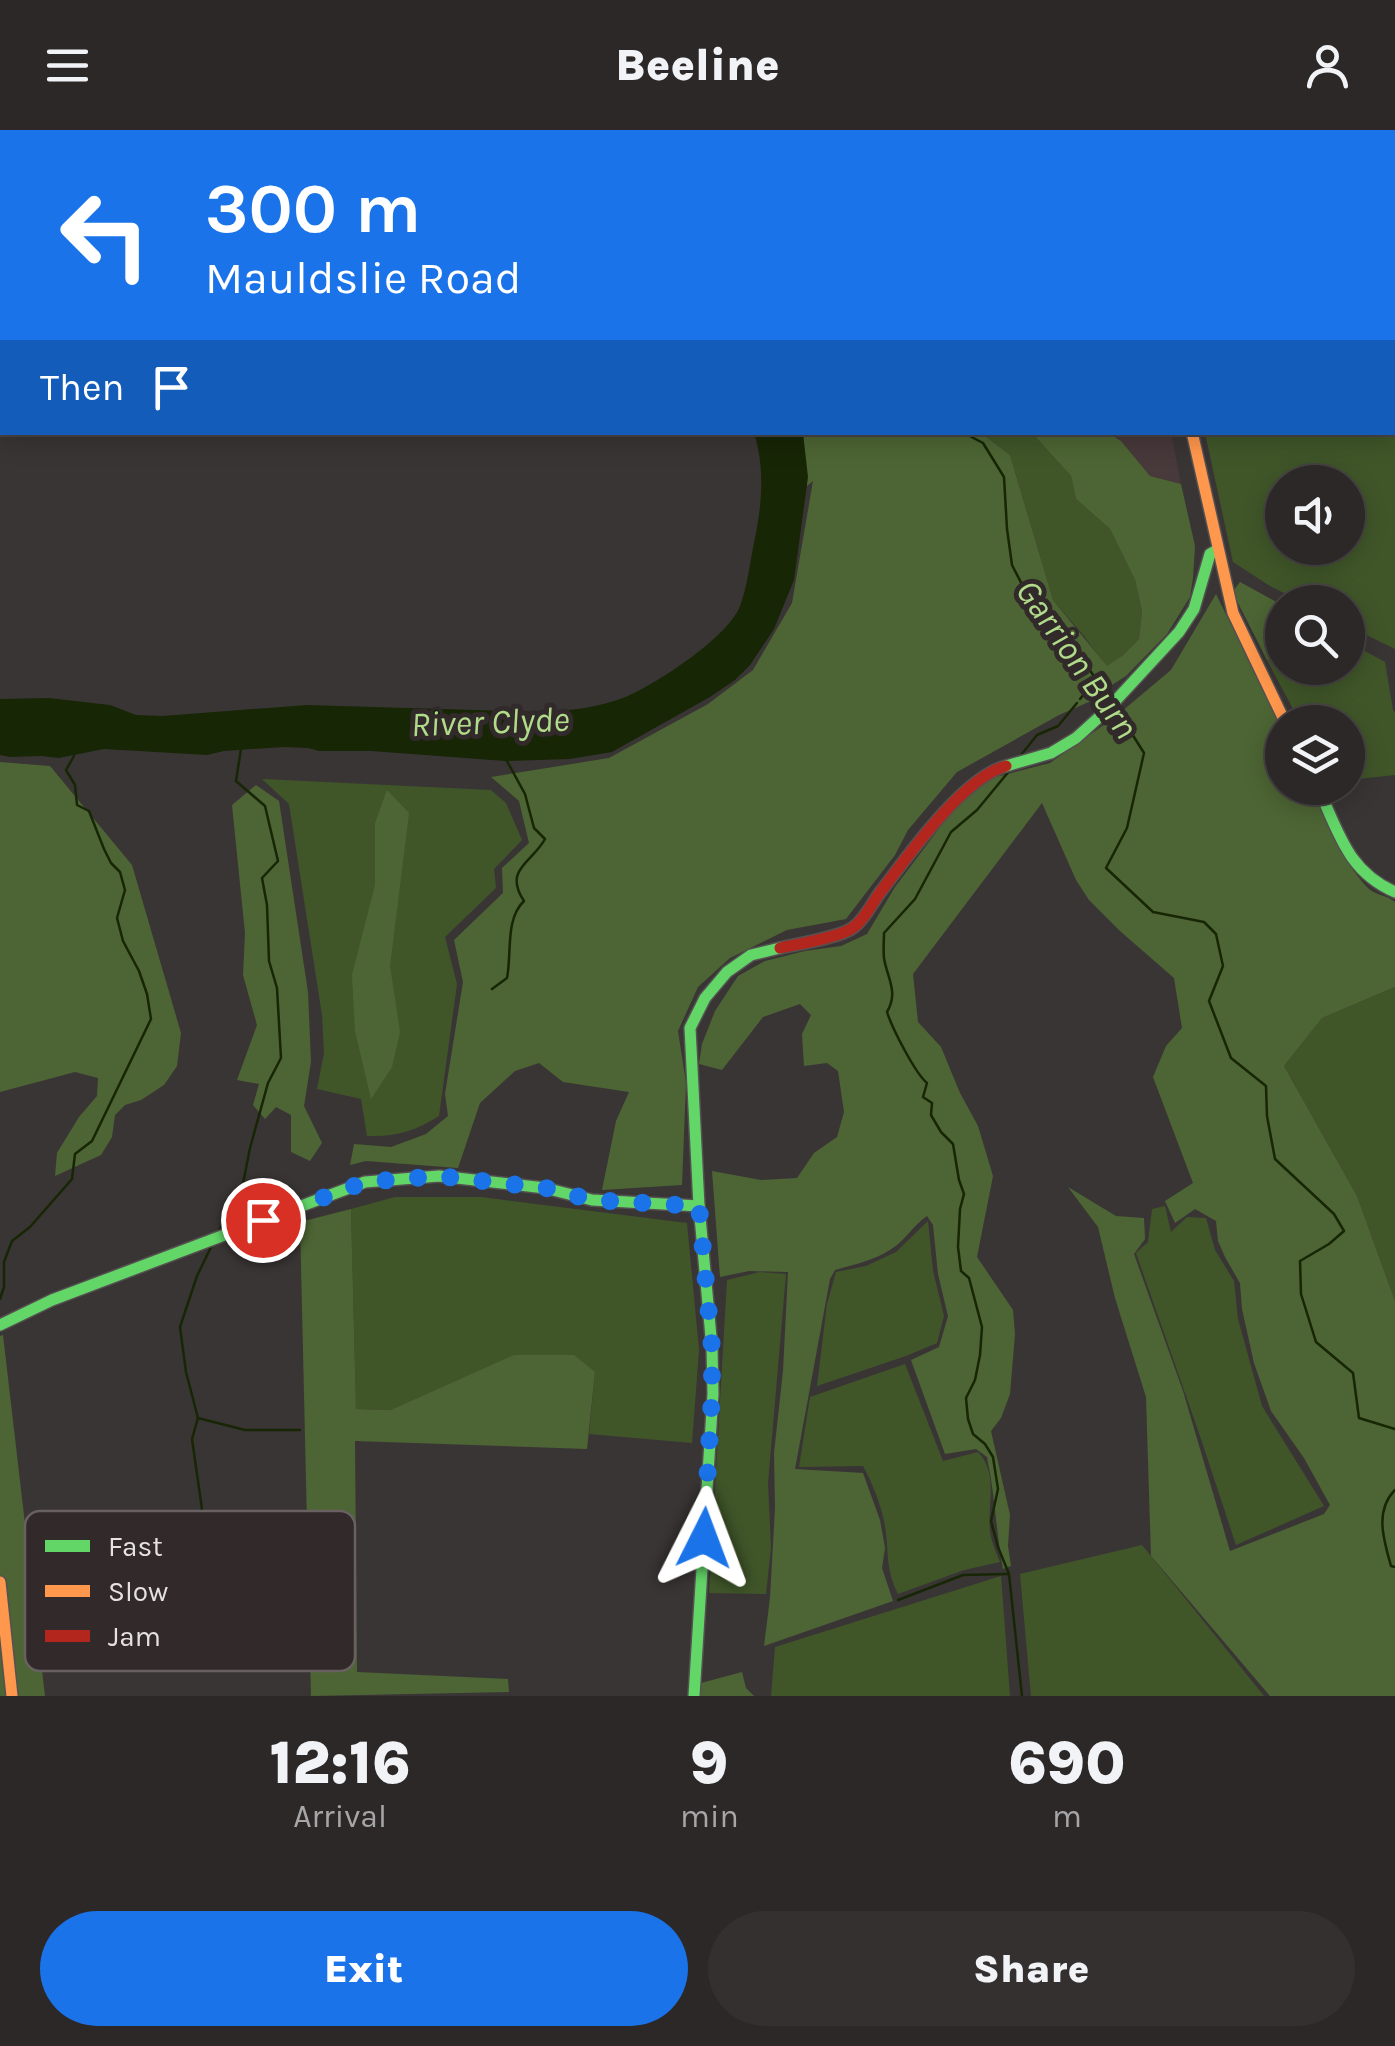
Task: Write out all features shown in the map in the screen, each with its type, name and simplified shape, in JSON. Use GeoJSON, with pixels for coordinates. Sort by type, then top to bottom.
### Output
{"type":"FeatureCollection","features":[{"type":"Feature","properties":{"kind":"main road"},"geometry":{"type":"LineString","coordinates":[[1193,435],[1233,613],[1278,705]]}},
{"type":"Feature","properties":{"kind":"main road"},"geometry":{"type":"LineString","coordinates":[[694,1696],[712,1348],[699,1206],[690,1028],[706,998],[727,972],[751,955],[846,932],[856,926],[960,794],[994,769],[1051,754],[1107,710],[1179,632],[1194,609],[1210,554],[1217,550]]}},
{"type":"Feature","properties":{"kind":"main road"},"geometry":{"type":"LineString","coordinates":[[1326,805],[1352,860],[1365,877],[1395,892]]}},
{"type":"Feature","properties":{"kind":"main road"},"geometry":{"type":"LineString","coordinates":[[0,1325],[52,1300],[365,1182],[438,1176],[546,1188],[592,1200],[699,1206]]}},
{"type":"Feature","properties":{"kind":"main road"},"geometry":{"type":"LineString","coordinates":[[0,1582],[12,1696]]}},
{"type":"Feature","properties":{"kind":"shaded area"},"geometry":{"type":"Polygon","coordinates":[[[803,435],[984,435],[1010,455],[1053,600],[1107,666],[1139,639],[1142,611],[1135,580],[1110,529],[1076,499],[1071,476],[1034,435],[1111,435],[1150,476],[1181,484],[1195,546],[1190,597],[1167,634],[1100,697],[1059,715],[957,772],[908,830],[895,855],[846,919],[787,930],[730,958],[698,987],[678,1031],[686,1083],[682,1185],[602,1190],[616,1121],[629,1092],[563,1082],[539,1063],[515,1071],[480,1103],[458,1168],[366,1161],[350,1165],[354,1144],[391,1147],[426,1134],[448,1116],[445,1094],[463,982],[454,940],[503,893],[502,868],[529,843],[519,801],[491,777],[609,758],[708,704],[753,670],[792,603],[813,481],[807,486],[803,435]]]}},
{"type":"Feature","properties":{"kind":"shaded area"},"geometry":{"type":"Polygon","coordinates":[[[984,435],[1034,435],[1071,476],[1076,499],[1110,529],[1135,580],[1142,611],[1139,639],[1107,667],[1053,600],[1010,455],[984,435]]]}},
{"type":"Feature","properties":{"kind":"shaded area"},"geometry":{"type":"Polygon","coordinates":[[[1111,435],[1171,435],[1181,484],[1150,476],[1111,435]]]}},
{"type":"Feature","properties":{"kind":"shaded area"},"geometry":{"type":"Polygon","coordinates":[[[1205,435],[1395,435],[1395,649],[1365,634],[1365,585],[1268,585],[1233,562],[1205,435]]]}},
{"type":"Feature","properties":{"kind":"shaded area"},"geometry":{"type":"Polygon","coordinates":[[[1240,582],[1265,596],[1265,656],[1237,601],[1234,590],[1240,582]]]}},
{"type":"Feature","properties":{"kind":"shaded area"},"geometry":{"type":"Polygon","coordinates":[[[1216,594],[1270,705],[1265,705],[1265,805],[1319,805],[1358,876],[1370,890],[1395,902],[1395,987],[1322,1018],[1284,1066],[1357,1196],[1395,1301],[1395,1696],[1270,1696],[1151,1556],[1146,1397],[1098,1227],[1068,1187],[1116,1216],[1144,1218],[1145,1239],[1134,1254],[1183,1391],[1230,1551],[1324,1514],[1330,1505],[1271,1411],[1254,1363],[1240,1283],[1218,1241],[1216,1221],[1195,1209],[1175,1223],[1165,1201],[1193,1183],[1153,1077],[1166,1046],[1182,1028],[1174,978],[1089,900],[1042,803],[913,974],[918,1022],[941,1047],[978,1126],[993,1176],[977,1257],[1013,1310],[1010,1394],[991,1431],[1010,1515],[1011,1566],[1003,1569],[987,1457],[976,1449],[945,1454],[911,1360],[939,1347],[948,1316],[938,1274],[933,1225],[927,1216],[890,1250],[835,1270],[830,1279],[795,1469],[863,1473],[880,1520],[885,1548],[882,1568],[893,1601],[764,1646],[788,1272],[749,1271],[720,1277],[712,1171],[761,1180],[797,1178],[814,1153],[837,1137],[844,1112],[838,1071],[827,1063],[804,1066],[802,1034],[811,1015],[800,1004],[763,1017],[722,1070],[699,1064],[715,1011],[738,976],[765,961],[841,946],[867,934],[895,887],[962,798],[996,777],[1050,763],[1115,717],[1171,670],[1216,594]]]}},
{"type":"Feature","properties":{"kind":"shaded area"},"geometry":{"type":"Polygon","coordinates":[[[1365,651],[1385,662],[1395,713],[1395,775],[1365,778],[1365,705],[1291,705],[1280,685],[1365,685],[1365,651]]]}},
{"type":"Feature","properties":{"kind":"shaded area"},"geometry":{"type":"Polygon","coordinates":[[[0,762],[50,766],[132,865],[181,1033],[177,1066],[164,1085],[125,1105],[115,1115],[112,1137],[101,1155],[55,1176],[57,1153],[97,1096],[98,1078],[75,1072],[0,1092],[0,762]]]}},
{"type":"Feature","properties":{"kind":"shaded area"},"geometry":{"type":"Polygon","coordinates":[[[262,779],[491,790],[506,803],[522,840],[494,869],[496,888],[445,937],[457,984],[439,1116],[422,1126],[396,1134],[367,1136],[361,1099],[317,1089],[324,1053],[322,1015],[289,804],[262,779]]]}},
{"type":"Feature","properties":{"kind":"shaded area"},"geometry":{"type":"Polygon","coordinates":[[[256,785],[279,801],[308,992],[311,1062],[304,1106],[322,1143],[310,1161],[291,1152],[291,1115],[276,1107],[265,1119],[253,1105],[259,1084],[237,1080],[257,1025],[243,975],[245,933],[232,805],[256,785]]]}},
{"type":"Feature","properties":{"kind":"shaded area"},"geometry":{"type":"Polygon","coordinates":[[[387,790],[409,813],[390,966],[400,1032],[392,1067],[371,1099],[355,1031],[352,975],[375,885],[375,823],[387,790]]]}},
{"type":"Feature","properties":{"kind":"shaded area"},"geometry":{"type":"Polygon","coordinates":[[[1395,987],[1395,1301],[1357,1196],[1284,1066],[1322,1018],[1395,987]]]}},
{"type":"Feature","properties":{"kind":"shaded area"},"geometry":{"type":"Polygon","coordinates":[[[395,1197],[481,1197],[687,1223],[699,1350],[692,1443],[589,1434],[595,1372],[390,1410],[356,1409],[351,1209],[395,1197]]]}},
{"type":"Feature","properties":{"kind":"shaded area"},"geometry":{"type":"Polygon","coordinates":[[[1165,1206],[1171,1232],[1187,1217],[1206,1218],[1215,1250],[1234,1281],[1238,1319],[1262,1406],[1324,1506],[1236,1545],[1136,1253],[1148,1242],[1152,1209],[1165,1206]]]}},
{"type":"Feature","properties":{"kind":"shaded area"},"geometry":{"type":"Polygon","coordinates":[[[351,1209],[356,1409],[391,1410],[514,1355],[574,1355],[595,1372],[587,1449],[355,1441],[357,1672],[508,1679],[509,1692],[311,1696],[310,1671],[355,1671],[355,1511],[307,1511],[300,1222],[351,1209]]]}},
{"type":"Feature","properties":{"kind":"shaded area"},"geometry":{"type":"Polygon","coordinates":[[[928,1221],[933,1271],[944,1316],[937,1343],[817,1386],[827,1304],[836,1272],[866,1266],[896,1252],[928,1221]]]}},
{"type":"Feature","properties":{"kind":"shaded area"},"geometry":{"type":"Polygon","coordinates":[[[760,1272],[786,1274],[768,1483],[771,1548],[766,1594],[709,1593],[727,1280],[760,1272]]]}},
{"type":"Feature","properties":{"kind":"shaded area"},"geometry":{"type":"Polygon","coordinates":[[[3,1335],[25,1524],[25,1671],[42,1671],[45,1696],[0,1696],[3,1335]]]}},
{"type":"Feature","properties":{"kind":"shaded area"},"geometry":{"type":"Polygon","coordinates":[[[905,1364],[943,1461],[978,1452],[984,1461],[990,1480],[991,1535],[1000,1562],[964,1570],[898,1594],[889,1566],[882,1514],[863,1466],[799,1467],[810,1397],[905,1364]]]}},
{"type":"Feature","properties":{"kind":"shaded area"},"geometry":{"type":"Polygon","coordinates":[[[1142,1545],[1264,1696],[1031,1696],[1020,1574],[1142,1545]]]}},
{"type":"Feature","properties":{"kind":"shaded area"},"geometry":{"type":"Polygon","coordinates":[[[1001,1576],[1010,1696],[771,1696],[775,1647],[1001,1576]]]}},
{"type":"Feature","properties":{"kind":"shaded area"},"geometry":{"type":"Polygon","coordinates":[[[742,1672],[746,1688],[754,1696],[700,1696],[701,1683],[742,1672]]]}},
{"type":"Feature","properties":{"kind":"water","name":"River Clyde"},"geometry":{"type":"Polygon","coordinates":[[[754,435],[803,435],[808,477],[794,580],[774,629],[735,680],[612,752],[570,759],[505,761],[284,747],[207,755],[104,749],[59,758],[0,755],[0,699],[49,698],[110,705],[136,715],[162,716],[307,705],[546,712],[588,707],[628,696],[674,670],[707,644],[740,606],[761,499],[760,459],[754,435]]]}},
{"type":"Feature","properties":{"kind":"waterway","name":"Garrion Burn"},"geometry":{"type":"LineString","coordinates":[[968,435],[983,443],[1004,477],[1012,565],[1030,600],[1063,632],[1110,699]]}},
{"type":"Feature","properties":{"kind":"waterway"},"geometry":{"type":"LineString","coordinates":[[1080,699],[1095,681]]}},
{"type":"Feature","properties":{"kind":"waterway"},"geometry":{"type":"LineString","coordinates":[[1021,755],[1037,735],[1058,726],[1077,703]]}},
{"type":"Feature","properties":{"kind":"waterway","name":"Garrion Burn"},"geometry":{"type":"LineString","coordinates":[[1117,710],[1144,753],[1127,828],[1106,868],[1153,912],[1204,922],[1216,934],[1223,966],[1209,1001],[1231,1058],[1266,1086],[1275,1159],[1334,1214],[1344,1231],[1300,1261],[1301,1294],[1316,1342],[1353,1373],[1359,1418],[1395,1429]]}},
{"type":"Feature","properties":{"kind":"waterway"},"geometry":{"type":"LineString","coordinates":[[219,1231],[241,1194],[268,1083],[281,1058],[277,988],[269,961],[262,878],[278,861],[265,806],[236,781],[241,749]]}},
{"type":"Feature","properties":{"kind":"waterway"},"geometry":{"type":"LineString","coordinates":[[0,1299],[4,1262],[12,1241],[30,1227],[72,1179],[75,1154],[92,1141],[151,1019],[147,994],[117,918],[125,890],[120,872],[111,863],[89,811],[77,805],[75,785],[66,770],[74,756]]}},
{"type":"Feature","properties":{"kind":"waterway"},"geometry":{"type":"LineString","coordinates":[[492,989],[507,978],[514,917],[524,901],[518,890],[518,874],[545,839],[534,828],[525,794],[507,761]]}},
{"type":"Feature","properties":{"kind":"waterway"},"geometry":{"type":"LineString","coordinates":[[1010,770],[977,810],[951,832],[915,899],[884,933],[884,952],[892,991],[887,1012],[904,1050],[927,1083],[923,1097],[932,1103],[931,1115],[953,1144],[964,1194],[958,1247],[961,1271],[969,1278],[982,1327],[975,1380],[966,1398],[968,1419],[973,1434],[993,1457],[998,1489],[991,1521],[1009,1574],[1022,1696]]}},
{"type":"Feature","properties":{"kind":"waterway"},"geometry":{"type":"LineString","coordinates":[[201,1511],[192,1439],[198,1418],[180,1327],[211,1247]]}},
{"type":"Feature","properties":{"kind":"waterway"},"geometry":{"type":"LineString","coordinates":[[198,1418],[245,1430],[300,1430]]}},
{"type":"Feature","properties":{"kind":"waterway","name":"Garrion Burn"},"geometry":{"type":"LineString","coordinates":[[1395,1490],[1385,1507],[1382,1526],[1391,1566],[1395,1567]]}},
{"type":"Feature","properties":{"kind":"waterway"},"geometry":{"type":"LineString","coordinates":[[898,1600],[963,1575],[1007,1574]]}},
{"type":"Feature","properties":{"kind":"traffic: fast"},"geometry":{"type":"LineString","coordinates":[[1006,766],[1051,753],[1076,738],[1107,710],[1179,632],[1194,609],[1210,554],[1217,550]]}},
{"type":"Feature","properties":{"kind":"traffic: fast"},"geometry":{"type":"LineString","coordinates":[[1326,805],[1355,861],[1395,892]]}},
{"type":"Feature","properties":{"kind":"traffic: fast"},"geometry":{"type":"LineString","coordinates":[[694,1696],[713,1394],[690,1028],[705,998],[727,972],[751,955],[780,948]]}},
{"type":"Feature","properties":{"kind":"traffic: fast"},"geometry":{"type":"LineString","coordinates":[[0,1325],[52,1300],[365,1182],[439,1176],[545,1188],[592,1200],[699,1206]]}},
{"type":"Feature","properties":{"kind":"traffic: slow"},"geometry":{"type":"LineString","coordinates":[[1193,435],[1233,613],[1277,705]]}},
{"type":"Feature","properties":{"kind":"traffic: slow"},"geometry":{"type":"LineString","coordinates":[[0,1582],[12,1696]]}},
{"type":"Feature","properties":{"kind":"traffic: jam"},"geometry":{"type":"LineString","coordinates":[[780,948],[830,937],[854,927],[938,819],[973,785],[1006,766]]}},
{"type":"Feature","properties":{"kind":"route"},"geometry":{"type":"LineString","coordinates":[[263,1220],[365,1182],[438,1176],[546,1188],[592,1200],[699,1206],[712,1348],[704,1538]]}}]}
